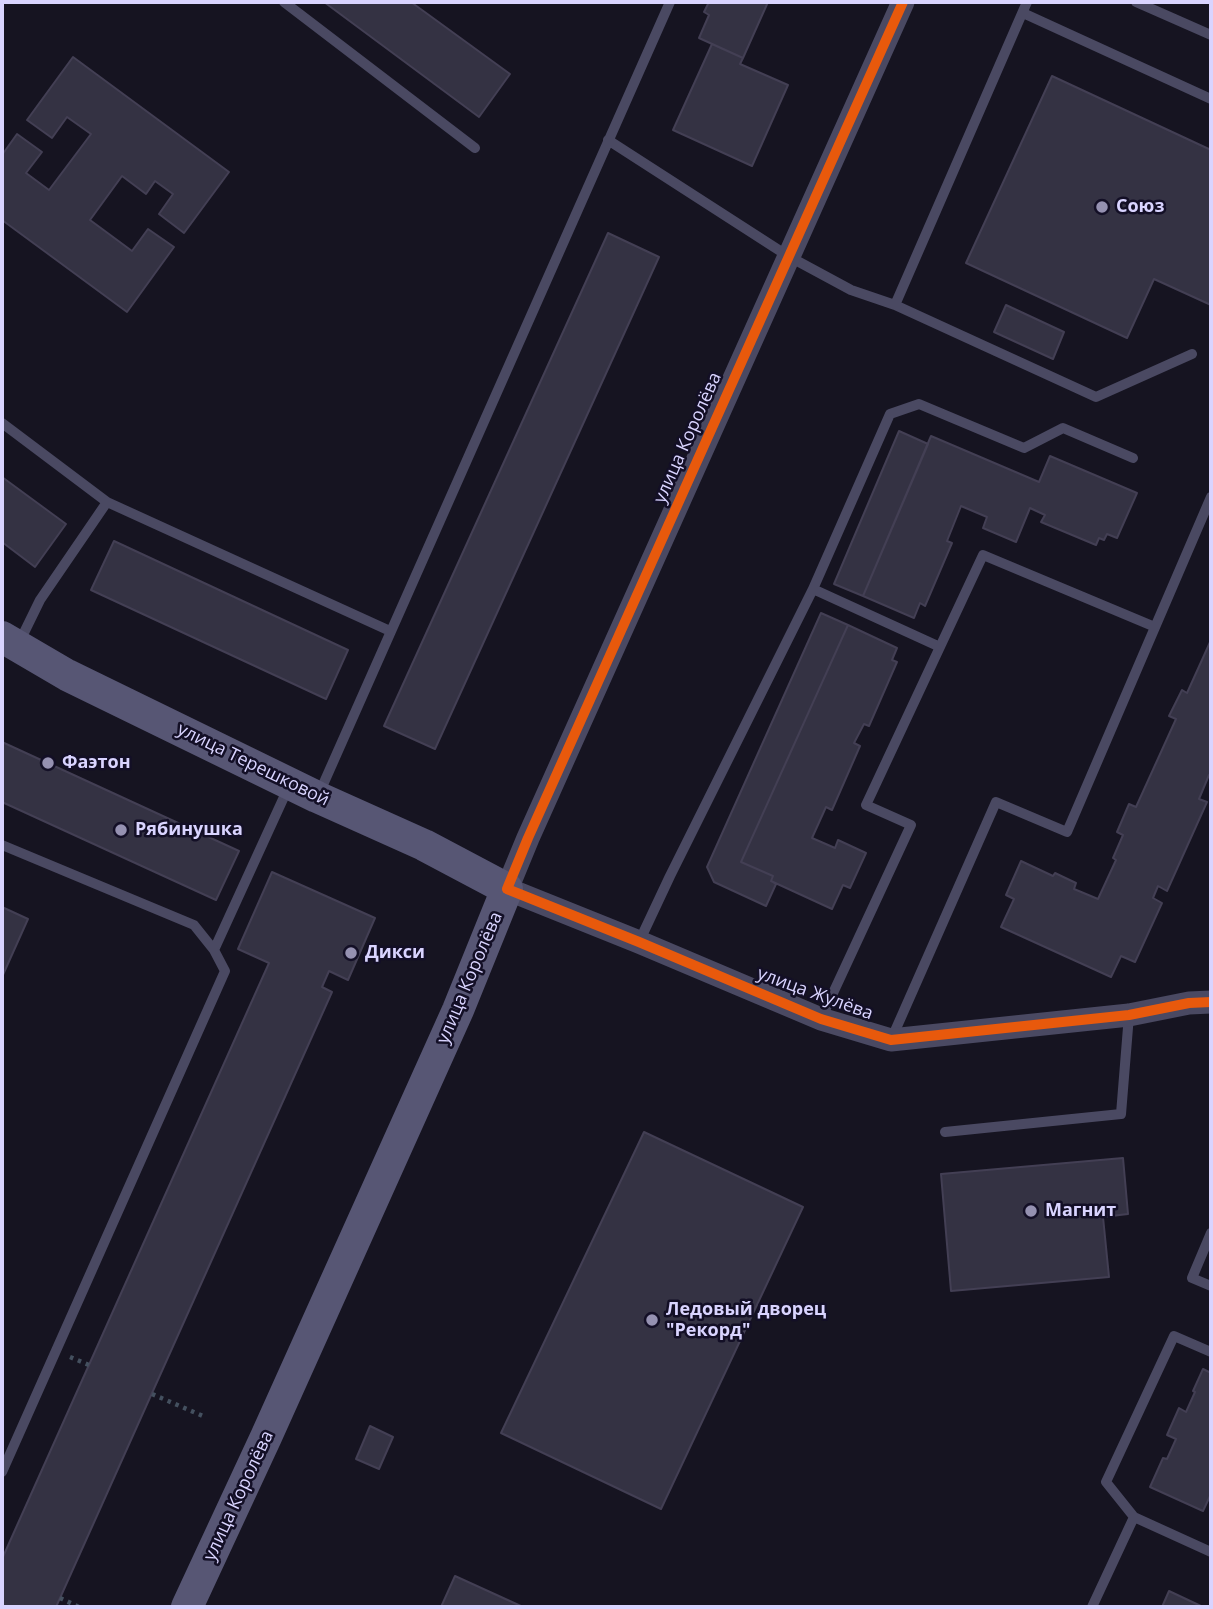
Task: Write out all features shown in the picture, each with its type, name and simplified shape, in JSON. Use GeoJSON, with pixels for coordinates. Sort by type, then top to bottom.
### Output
{"type":"FeatureCollection","features":[{"type":"Feature","properties":{"kind":"main road","name":"улица Терешковой"},"geometry":{"type":"LineString","coordinates":[[9,641],[67,675],[424,845],[507,889]]}},
{"type":"Feature","properties":{"kind":"main road","name":"улица Королёва"},"geometry":{"type":"LineString","coordinates":[[187,1607],[458,1010],[507,889]]}},
{"type":"Feature","properties":{"kind":"street","name":"улица Королёва"},"geometry":{"type":"LineString","coordinates":[[507,889],[902,2]]}},
{"type":"Feature","properties":{"kind":"street","name":"улица Жулёва"},"geometry":{"type":"LineString","coordinates":[[507,889],[821,1019],[891,1040],[1129,1015],[1189,1003],[1211,1002]]}},
{"type":"Feature","properties":{"kind":"lane"},"geometry":{"type":"LineString","coordinates":[[284,2],[475,148]]}},
{"type":"Feature","properties":{"kind":"lane"},"geometry":{"type":"LineString","coordinates":[[214,950],[390,631],[670,2]]}},
{"type":"Feature","properties":{"kind":"lane"},"geometry":{"type":"LineString","coordinates":[[1136,2],[1211,35]]}},
{"type":"Feature","properties":{"kind":"lane"},"geometry":{"type":"LineString","coordinates":[[895,305],[1025,7],[1211,99]]}},
{"type":"Feature","properties":{"kind":"lane"},"geometry":{"type":"LineString","coordinates":[[608,140],[788,256],[851,290],[895,305],[1096,397],[1192,354]]}},
{"type":"Feature","properties":{"kind":"lane"},"geometry":{"type":"LineString","coordinates":[[639,943],[813,589],[890,414],[919,404],[1024,448],[1063,428],[1133,458]]}},
{"type":"Feature","properties":{"kind":"lane"},"geometry":{"type":"LineString","coordinates":[[2,423],[107,502],[390,631]]}},
{"type":"Feature","properties":{"kind":"lane"},"geometry":{"type":"LineString","coordinates":[[891,1040],[996,802],[1067,832],[1211,498]]}},
{"type":"Feature","properties":{"kind":"lane"},"geometry":{"type":"LineString","coordinates":[[9,641],[107,502]]}},
{"type":"Feature","properties":{"kind":"lane"},"geometry":{"type":"LineString","coordinates":[[821,1019],[911,825],[866,805],[983,555],[1155,627]]}},
{"type":"Feature","properties":{"kind":"lane"},"geometry":{"type":"LineString","coordinates":[[813,589],[940,646]]}},
{"type":"Feature","properties":{"kind":"lane"},"geometry":{"type":"LineString","coordinates":[[2,845],[194,925],[214,950],[225,971],[2,1472]]}},
{"type":"Feature","properties":{"kind":"lane"},"geometry":{"type":"LineString","coordinates":[[945,1132],[1121,1114],[1129,1015]]}},
{"type":"Feature","properties":{"kind":"lane"},"geometry":{"type":"LineString","coordinates":[[1211,1233],[1192,1278],[1211,1286]]}},
{"type":"Feature","properties":{"kind":"lane"},"geometry":{"type":"LineString","coordinates":[[1211,1352],[1174,1336],[1106,1482],[1134,1517],[1211,1552]]}},
{"type":"Feature","properties":{"kind":"lane"},"geometry":{"type":"LineString","coordinates":[[1092,1607],[1134,1517]]}},
{"type":"Feature","properties":{"kind":"path"},"geometry":{"type":"LineString","coordinates":[[152,1394],[203,1416]]}},
{"type":"Feature","properties":{"kind":"path"},"geometry":{"type":"LineString","coordinates":[[60,1598],[79,1607]]}},
{"type":"Feature","properties":{"kind":"building"},"geometry":{"type":"Polygon","coordinates":[[[324,2],[411,2],[510,74],[479,117],[324,2]]]}},
{"type":"Feature","properties":{"kind":"building"},"geometry":{"type":"Polygon","coordinates":[[[709,2],[768,2],[743,58],[699,38],[709,15],[704,12],[709,2]]]}},
{"type":"Feature","properties":{"kind":"building"},"geometry":{"type":"Polygon","coordinates":[[[712,44],[743,58],[740,64],[788,85],[752,166],[673,130],[712,44]]]}},
{"type":"Feature","properties":{"kind":"building"},"geometry":{"type":"Polygon","coordinates":[[[73,57],[229,172],[184,233],[159,214],[173,194],[155,181],[146,194],[122,176],[90,220],[132,251],[148,229],[174,247],[127,312],[2,220],[2,155],[17,134],[42,152],[26,173],[49,190],[91,134],[67,117],[52,138],[27,120],[73,57]]]}},
{"type":"Feature","properties":{"kind":"building","name":"Союз"},"geometry":{"type":"Polygon","coordinates":[[[1052,76],[1211,150],[1211,305],[1154,279],[1127,338],[966,263],[1052,76]]]}},
{"type":"Feature","properties":{"kind":"building"},"geometry":{"type":"Polygon","coordinates":[[[608,233],[659,257],[435,749],[384,726],[608,233]]]}},
{"type":"Feature","properties":{"kind":"building"},"geometry":{"type":"Polygon","coordinates":[[[1006,305],[1064,332],[1053,359],[994,332],[1006,305]]]}},
{"type":"Feature","properties":{"kind":"building"},"geometry":{"type":"Polygon","coordinates":[[[899,431],[928,444],[863,596],[834,584],[899,431]]]}},
{"type":"Feature","properties":{"kind":"building"},"geometry":{"type":"Polygon","coordinates":[[[931,436],[1039,482],[1050,456],[1137,493],[1117,538],[1107,534],[1104,540],[1099,538],[1096,545],[1041,522],[1045,515],[1030,508],[1016,542],[983,528],[987,517],[961,506],[947,541],[952,543],[925,606],[920,603],[914,618],[863,596],[931,436]]]}},
{"type":"Feature","properties":{"kind":"building"},"geometry":{"type":"Polygon","coordinates":[[[2,477],[66,524],[35,567],[2,542],[2,477]]]}},
{"type":"Feature","properties":{"kind":"building"},"geometry":{"type":"Polygon","coordinates":[[[114,541],[348,650],[326,699],[91,590],[114,541]]]}},
{"type":"Feature","properties":{"kind":"building"},"geometry":{"type":"Polygon","coordinates":[[[821,613],[848,625],[741,862],[773,876],[771,881],[776,884],[766,906],[714,882],[707,867],[821,613]]]}},
{"type":"Feature","properties":{"kind":"building"},"geometry":{"type":"Polygon","coordinates":[[[848,625],[897,648],[892,660],[897,662],[869,726],[864,724],[854,743],[860,746],[832,810],[826,807],[812,838],[835,848],[838,840],[866,853],[850,888],[843,885],[832,909],[771,881],[773,876],[741,862],[848,625]]]}},
{"type":"Feature","properties":{"kind":"building"},"geometry":{"type":"Polygon","coordinates":[[[1211,640],[1211,776],[1209,775],[1199,799],[1207,802],[1167,891],[1158,886],[1153,898],[1162,903],[1135,962],[1121,956],[1111,977],[1001,927],[1014,899],[1006,895],[1021,861],[1076,883],[1074,889],[1098,899],[1116,860],[1113,858],[1123,835],[1117,832],[1129,804],[1136,807],[1176,719],[1169,716],[1182,690],[1187,693],[1211,640]]]}},
{"type":"Feature","properties":{"kind":"building"},"geometry":{"type":"Polygon","coordinates":[[[2,742],[239,851],[216,900],[2,802],[2,742]]]}},
{"type":"Feature","properties":{"kind":"building"},"geometry":{"type":"Polygon","coordinates":[[[272,872],[375,918],[348,980],[329,971],[322,987],[332,992],[56,1607],[2,1607],[2,1559],[269,963],[238,949],[272,872]]]}},
{"type":"Feature","properties":{"kind":"building"},"geometry":{"type":"Polygon","coordinates":[[[2,907],[28,919],[2,977],[2,907]]]}},
{"type":"Feature","properties":{"kind":"building","name":"Ледовый дворец \"Рекорд\""},"geometry":{"type":"Polygon","coordinates":[[[644,1132],[803,1207],[661,1509],[501,1433],[644,1132]]]}},
{"type":"Feature","properties":{"kind":"building"},"geometry":{"type":"Polygon","coordinates":[[[1123,1158],[1128,1214],[1103,1217],[1109,1277],[951,1291],[941,1174],[1123,1158]]]}},
{"type":"Feature","properties":{"kind":"building"},"geometry":{"type":"Polygon","coordinates":[[[1203,1369],[1211,1373],[1211,1494],[1203,1511],[1150,1487],[1163,1458],[1167,1459],[1176,1439],[1167,1435],[1179,1408],[1186,1412],[1203,1369]]]}},
{"type":"Feature","properties":{"kind":"building"},"geometry":{"type":"Polygon","coordinates":[[[370,1426],[393,1437],[379,1469],[356,1459],[370,1426]]]}},
{"type":"Feature","properties":{"kind":"building"},"geometry":{"type":"Polygon","coordinates":[[[455,1576],[523,1607],[441,1607],[455,1576]]]}},
{"type":"Feature","properties":{"kind":"building"},"geometry":{"type":"Polygon","coordinates":[[[1169,1591],[1203,1607],[1162,1607],[1169,1591]]]}},
{"type":"Feature","properties":{"kind":"cycle path"},"geometry":{"type":"LineString","coordinates":[[903,2],[507,889],[821,1019],[891,1040],[1129,1015],[1189,1003],[1211,1002]]}},
{"type":"Feature","properties":{"kind":"place","name":"Союз"},"geometry":{"type":"Point","coordinates":[1102,207]}},
{"type":"Feature","properties":{"kind":"place","name":"Фаэтон"},"geometry":{"type":"Point","coordinates":[48,763]}},
{"type":"Feature","properties":{"kind":"place","name":"Рябинушка"},"geometry":{"type":"Point","coordinates":[121,830]}},
{"type":"Feature","properties":{"kind":"place","name":"Дикси"},"geometry":{"type":"Point","coordinates":[351,953]}},
{"type":"Feature","properties":{"kind":"place","name":"Магнит"},"geometry":{"type":"Point","coordinates":[1031,1211]}},
{"type":"Feature","properties":{"kind":"place","name":"Ледовый дворец \"Рекорд\""},"geometry":{"type":"Point","coordinates":[652,1320]}}]}
